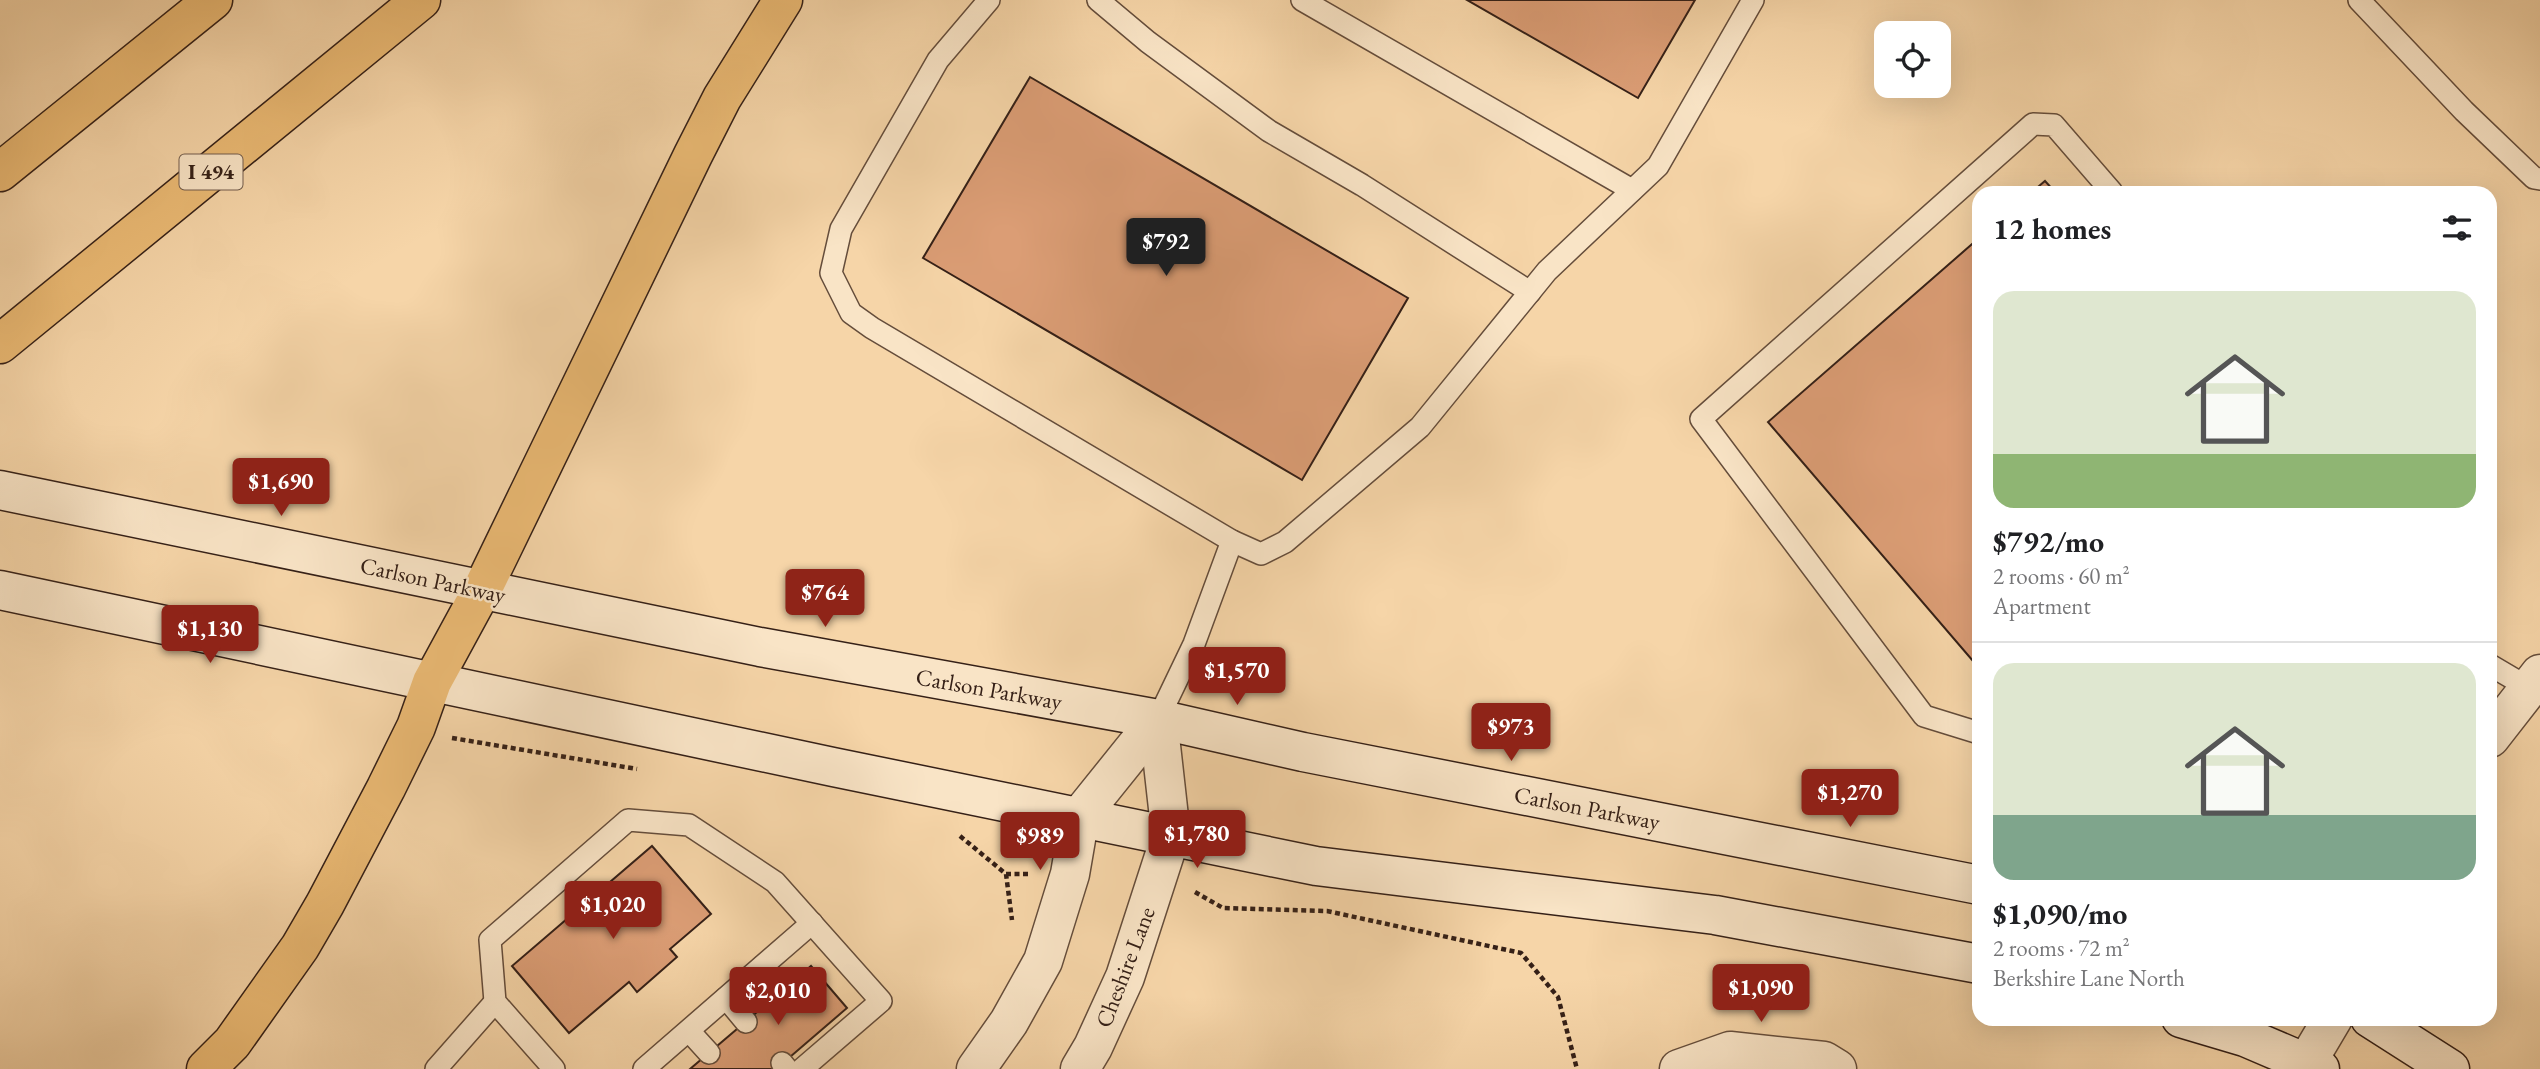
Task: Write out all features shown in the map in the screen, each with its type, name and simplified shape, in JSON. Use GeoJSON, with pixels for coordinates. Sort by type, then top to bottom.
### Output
{"type":"FeatureCollection","features":[{"type":"Feature","properties":{"kind":"highway"},"geometry":{"type":"LineString","coordinates":[[0,172],[213,0]]}},
{"type":"Feature","properties":{"kind":"highway","name":"I 494"},"geometry":{"type":"LineString","coordinates":[[0,344],[421,0]]}},
{"type":"Feature","properties":{"kind":"highway"},"geometry":{"type":"LineString","coordinates":[[206,1069],[232,1043],[300,947],[325,904],[410,740],[432,682],[482,590],[722,98],[783,0]]}},
{"type":"Feature","properties":{"kind":"main road","name":"Carlson Parkway"},"geometry":{"type":"LineString","coordinates":[[0,490],[760,647],[1158,719],[1303,752],[1972,884]]}},
{"type":"Feature","properties":{"kind":"main road"},"geometry":{"type":"LineString","coordinates":[[0,590],[833,767],[1317,866],[1715,915],[1972,963]]}},
{"type":"Feature","properties":{"kind":"main road"},"geometry":{"type":"LineString","coordinates":[[2497,729],[2535,681]]}},
{"type":"Feature","properties":{"kind":"main road"},"geometry":{"type":"LineString","coordinates":[[976,1069],[1009,1022],[1043,961],[1070,874],[1080,816],[1158,719]]}},
{"type":"Feature","properties":{"kind":"main road","name":"Cheshire Lane"},"geometry":{"type":"LineString","coordinates":[[1080,1069],[1125,977],[1171,835],[1158,719]]}},
{"type":"Feature","properties":{"kind":"main road"},"geometry":{"type":"LineString","coordinates":[[2207,1026],[2245,1037],[2313,1066],[2330,1026]]}},
{"type":"Feature","properties":{"kind":"main road"},"geometry":{"type":"LineString","coordinates":[[2383,1026],[2450,1069]]}},
{"type":"Feature","properties":{"kind":"main road"},"geometry":{"type":"LineString","coordinates":[[1679,1069],[1730,1051],[1824,1061],[1837,1069]]}},
{"type":"Feature","properties":{"kind":"lane"},"geometry":{"type":"LineString","coordinates":[[989,0],[938,60],[841,229],[831,273],[851,313],[872,328],[1232,541],[1261,554],[1285,542],[1420,427],[1548,271],[1658,166],[1753,0]]}},
{"type":"Feature","properties":{"kind":"lane"},"geometry":{"type":"LineString","coordinates":[[1098,0],[1148,42],[1269,131],[1362,185],[1530,292]]}},
{"type":"Feature","properties":{"kind":"lane"},"geometry":{"type":"LineString","coordinates":[[1302,0],[1632,190]]}},
{"type":"Feature","properties":{"kind":"lane"},"geometry":{"type":"LineString","coordinates":[[2360,0],[2464,111],[2534,178],[2540,179]]}},
{"type":"Feature","properties":{"kind":"lane"},"geometry":{"type":"LineString","coordinates":[[1972,731],[1924,716],[1701,419],[2033,124],[2054,125],[2107,186]]}},
{"type":"Feature","properties":{"kind":"lane"},"geometry":{"type":"LineString","coordinates":[[1158,719],[1195,645],[1232,541]]}},
{"type":"Feature","properties":{"kind":"lane"},"geometry":{"type":"LineString","coordinates":[[2497,667],[2535,681]]}},
{"type":"Feature","properties":{"kind":"lane"},"geometry":{"type":"LineString","coordinates":[[554,1069],[495,1002],[490,940],[628,820],[689,825],[775,882],[881,1001],[825,1038],[790,1067]]}},
{"type":"Feature","properties":{"kind":"lane"},"geometry":{"type":"LineString","coordinates":[[650,1067],[812,923]]}},
{"type":"Feature","properties":{"kind":"lane"},"geometry":{"type":"LineString","coordinates":[[763,966],[783,990]]}},
{"type":"Feature","properties":{"kind":"lane"},"geometry":{"type":"LineString","coordinates":[[726,998],[746,1022]]}},
{"type":"Feature","properties":{"kind":"lane"},"geometry":{"type":"LineString","coordinates":[[436,1069],[495,1002]]}},
{"type":"Feature","properties":{"kind":"lane"},"geometry":{"type":"LineString","coordinates":[[688,1031],[709,1053]]}},
{"type":"Feature","properties":{"kind":"path"},"geometry":{"type":"LineString","coordinates":[[1006,874],[1013,916],[1010,928]]}},
{"type":"Feature","properties":{"kind":"path"},"geometry":{"type":"LineString","coordinates":[[1193,891],[1223,908],[1328,911],[1521,953],[1558,997],[1577,1069]]}},
{"type":"Feature","properties":{"kind":"building"},"geometry":{"type":"Polygon","coordinates":[[[1467,0],[1695,0],[1638,98],[1467,0]]]}},
{"type":"Feature","properties":{"kind":"building"},"geometry":{"type":"Polygon","coordinates":[[[1030,77],[1408,298],[1302,480],[923,258],[1030,77]]]}},
{"type":"Feature","properties":{"kind":"building"},"geometry":{"type":"Polygon","coordinates":[[[1972,244],[1972,660],[1768,422],[1972,244]]]}},
{"type":"Feature","properties":{"kind":"building"},"geometry":{"type":"Polygon","coordinates":[[[652,846],[711,914],[670,949],[677,957],[637,992],[629,982],[569,1033],[512,966],[652,846]]]}},
{"type":"Feature","properties":{"kind":"building"},"geometry":{"type":"Polygon","coordinates":[[[811,966],[847,1008],[776,1069],[690,1069],[811,966]]]}}]}
